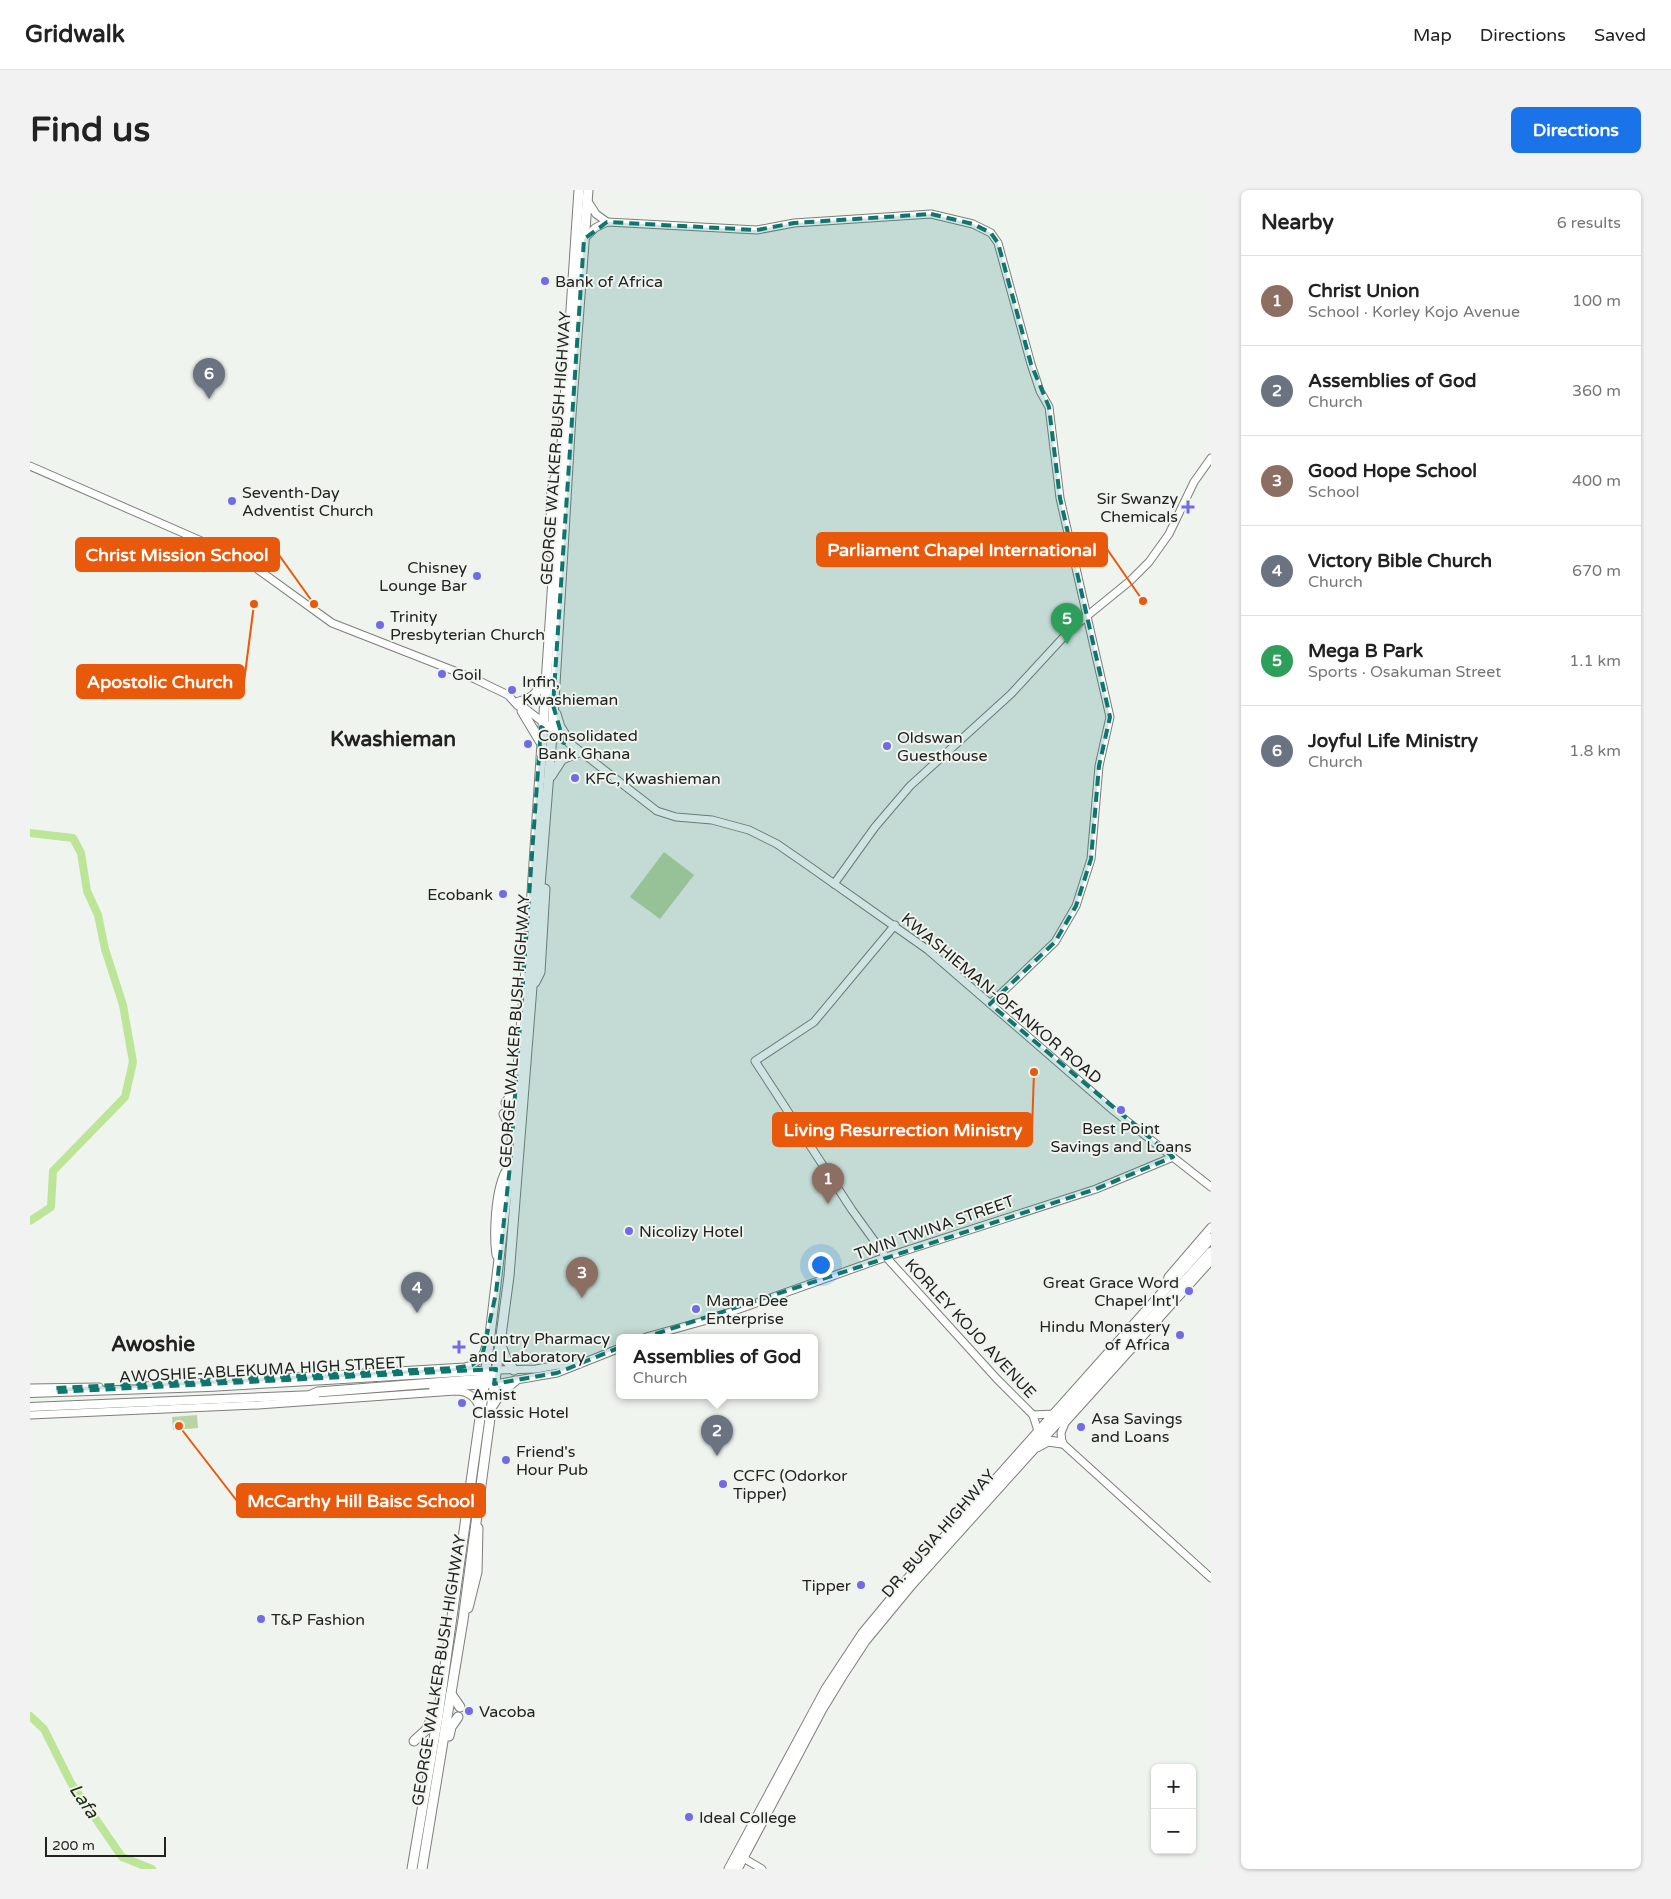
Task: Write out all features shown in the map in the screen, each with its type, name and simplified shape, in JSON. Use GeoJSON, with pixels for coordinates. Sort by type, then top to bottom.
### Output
{"type":"FeatureCollection","features":[{"type":"Feature","properties":{"kind":"highway","name":"GEORGE WALKER BUSH HIGHWAY"},"geometry":{"type":"LineString","coordinates":[[422,1869],[463,1620],[486,1410],[482,1377],[499,1269],[495,1237],[502,1183],[504,1174],[510,1166],[552,572],[548,542],[552,490],[560,459],[579,190]]}},
{"type":"Feature","properties":{"kind":"highway","name":"GEORGE WALKER BUSH HIGHWAY"},"geometry":{"type":"LineString","coordinates":[[412,1869],[486,1410],[494,1384],[509,1276],[553,732],[553,705],[588,190]]}},
{"type":"Feature","properties":{"kind":"highway"},"geometry":{"type":"LineString","coordinates":[[540,742],[519,705],[538,693],[545,672]]}},
{"type":"Feature","properties":{"kind":"highway"},"geometry":{"type":"LineString","coordinates":[[553,705],[558,723],[570,743]]}},
{"type":"Feature","properties":{"kind":"highway"},"geometry":{"type":"LineString","coordinates":[[548,788],[556,764],[569,754],[581,753]]}},
{"type":"Feature","properties":{"kind":"highway"},"geometry":{"type":"LineString","coordinates":[[506,1103],[517,1088]]}},
{"type":"Feature","properties":{"kind":"highway"},"geometry":{"type":"LineString","coordinates":[[504,1114],[513,1132]]}},
{"type":"Feature","properties":{"kind":"highway","name":"DR. BUSIA HIGHWAY"},"geometry":{"type":"LineString","coordinates":[[739,1860],[819,1703],[854,1646],[916,1569],[1211,1238]]}},
{"type":"Feature","properties":{"kind":"highway"},"geometry":{"type":"LineString","coordinates":[[1193,1272],[1196,1261],[1211,1243]]}},
{"type":"Feature","properties":{"kind":"highway","name":"DR. BUSIA HIGHWAY"},"geometry":{"type":"LineString","coordinates":[[729,1869],[739,1860],[822,1709],[865,1641],[907,1590],[1211,1252]]}},
{"type":"Feature","properties":{"kind":"highway"},"geometry":{"type":"LineString","coordinates":[[1144,1328],[1158,1319]]}},
{"type":"Feature","properties":{"kind":"highway"},"geometry":{"type":"LineString","coordinates":[[500,1341],[507,1361],[514,1370]]}},
{"type":"Feature","properties":{"kind":"highway"},"geometry":{"type":"LineString","coordinates":[[311,1394],[371,1386],[482,1377],[496,1370]]}},
{"type":"Feature","properties":{"kind":"highway"},"geometry":{"type":"LineString","coordinates":[[486,1410],[501,1392],[514,1381]]}},
{"type":"Feature","properties":{"kind":"highway"},"geometry":{"type":"LineString","coordinates":[[1033,1449],[1048,1441],[1062,1443]]}},
{"type":"Feature","properties":{"kind":"highway"},"geometry":{"type":"LineString","coordinates":[[432,1748],[422,1742],[414,1742],[431,1723],[442,1663],[448,1650]]}},
{"type":"Feature","properties":{"kind":"highway"},"geometry":{"type":"LineString","coordinates":[[451,1694],[460,1707]]}},
{"type":"Feature","properties":{"kind":"highway"},"geometry":{"type":"LineString","coordinates":[[439,1766],[445,1756],[451,1726],[458,1717]]}},
{"type":"Feature","properties":{"kind":"main road","name":"AWOSHIE-ABLEKUMA HIGH STREET"},"geometry":{"type":"LineString","coordinates":[[30,1393],[56,1390],[208,1387],[482,1377],[494,1384]]}},
{"type":"Feature","properties":{"kind":"main road"},"geometry":{"type":"LineString","coordinates":[[208,1387],[211,1399]]}},
{"type":"Feature","properties":{"kind":"main road","name":"AWOSHIE-ABLEKUMA HIGH STREET"},"geometry":{"type":"LineString","coordinates":[[30,1407],[51,1410],[211,1399],[294,1398],[311,1394]]}},
{"type":"Feature","properties":{"kind":"street"},"geometry":{"type":"LineString","coordinates":[[587,200],[596,214],[606,222]]}},
{"type":"Feature","properties":{"kind":"street"},"geometry":{"type":"LineString","coordinates":[[584,239],[595,228],[606,222],[757,230],[794,223],[932,214],[980,227],[991,233],[1001,249],[1030,364],[1040,391],[1049,407],[1060,498],[1110,717],[1099,766],[1090,865],[1076,906],[1060,936],[990,1004]]}},
{"type":"Feature","properties":{"kind":"street"},"geometry":{"type":"LineString","coordinates":[[834,884],[875,827],[910,786],[1004,700],[1086,616],[1130,581],[1160,547],[1194,482],[1211,458]]}},
{"type":"Feature","properties":{"kind":"street","name":"KWASHIEMAN-OFANKOR ROAD"},"geometry":{"type":"LineString","coordinates":[[30,466],[128,507],[249,563],[332,623],[475,679],[508,695],[541,724],[570,743],[581,753]]}},
{"type":"Feature","properties":{"kind":"street","name":"KWASHIEMAN-OFANKOR ROAD"},"geometry":{"type":"LineString","coordinates":[[553,732],[635,795],[663,813],[712,820],[749,830],[777,844],[928,950],[1114,1111],[1211,1186]]}},
{"type":"Feature","properties":{"kind":"street","name":"KORLEY KOJO AVENUE"},"geometry":{"type":"LineString","coordinates":[[894,925],[814,1022],[755,1061],[852,1210],[886,1257],[997,1379],[1033,1415],[1038,1431]]}},
{"type":"Feature","properties":{"kind":"street","name":"TWIN TWINA STREET"},"geometry":{"type":"LineString","coordinates":[[657,1334],[711,1319],[886,1257],[1096,1189],[1173,1157]]}},
{"type":"Feature","properties":{"kind":"street","name":"DR. BUSIA HIGHWAY"},"geometry":{"type":"LineString","coordinates":[[1165,1291],[1168,1277],[1211,1227]]}},
{"type":"Feature","properties":{"kind":"street"},"geometry":{"type":"LineString","coordinates":[[1158,1319],[1211,1261]]}},
{"type":"Feature","properties":{"kind":"street","name":"GEORGE WALKER BUSH HIGHWAY"},"geometry":{"type":"LineString","coordinates":[[485,1350],[489,1314],[496,1293]]}},
{"type":"Feature","properties":{"kind":"street"},"geometry":{"type":"LineString","coordinates":[[1144,1328],[1065,1423],[1061,1434],[1062,1443],[1211,1578]]}},
{"type":"Feature","properties":{"kind":"street","name":"AWOSHIE-ABLEKUMA HIGH STREET"},"geometry":{"type":"LineString","coordinates":[[30,1388],[56,1390],[454,1368],[477,1362],[485,1350]]}},
{"type":"Feature","properties":{"kind":"street"},"geometry":{"type":"LineString","coordinates":[[494,1384],[557,1373],[616,1350]]}},
{"type":"Feature","properties":{"kind":"street"},"geometry":{"type":"LineString","coordinates":[[496,1370],[564,1365],[602,1355]]}},
{"type":"Feature","properties":{"kind":"street","name":"AWOSHIE-ABLEKUMA HIGH STREET"},"geometry":{"type":"LineString","coordinates":[[30,1415],[51,1410],[455,1391],[468,1393],[477,1401]]}},
{"type":"Feature","properties":{"kind":"street","name":"GEORGE WALKER BUSH HIGHWAY"},"geometry":{"type":"LineString","coordinates":[[477,1401],[486,1410]]}},
{"type":"Feature","properties":{"kind":"street","name":"KORLEY KOJO AVENUE"},"geometry":{"type":"LineString","coordinates":[[1033,1415],[1054,1414]]}},
{"type":"Feature","properties":{"kind":"street"},"geometry":{"type":"LineString","coordinates":[[739,1860],[755,1869]]}},
{"type":"Feature","properties":{"kind":"street"},"geometry":{"type":"LineString","coordinates":[[739,1860],[762,1869]]}},
{"type":"Feature","properties":{"kind":"highlighted area"},"geometry":{"type":"Polygon","coordinates":[[[931,214],[973,224],[991,233],[998,243],[1031,364],[1049,407],[1060,498],[1110,717],[1099,766],[1091,859],[1076,906],[1055,942],[990,1004],[1173,1157],[1096,1189],[643,1338],[557,1373],[494,1384],[496,1369],[56,1392],[56,1388],[455,1368],[472,1365],[482,1357],[496,1293],[510,1166],[541,727],[564,743],[553,705],[584,239],[607,222],[757,230],[794,223],[931,214]]]}},
{"type":"Feature","properties":{"kind":"green space"},"geometry":{"type":"Polygon","coordinates":[[[664,852],[694,875],[660,919],[630,897],[664,852]]]}},
{"type":"Feature","properties":{"kind":"green space"},"geometry":{"type":"Polygon","coordinates":[[[197,1415],[198,1428],[173,1430],[172,1417],[197,1415]]]}},
{"type":"Feature","properties":{"kind":"waterway"},"geometry":{"type":"LineString","coordinates":[[30,833],[73,838],[81,853],[87,891],[98,915],[105,949],[123,1005],[133,1062],[125,1097],[53,1171],[51,1207],[30,1221]]}},
{"type":"Feature","properties":{"kind":"waterway","name":"Lafa"},"geometry":{"type":"LineString","coordinates":[[30,1716],[44,1729],[71,1783],[122,1857],[152,1869]]}},
{"type":"Feature","properties":{"kind":"place","name":"Bank of Africa"},"geometry":{"type":"Point","coordinates":[545,281]}},
{"type":"Feature","properties":{"kind":"place","name":"Joyful Life Ministry"},"geometry":{"type":"Point","coordinates":[209,399]}},
{"type":"Feature","properties":{"kind":"place","name":"Seventh-Day Adventist Church"},"geometry":{"type":"Point","coordinates":[232,501]}},
{"type":"Feature","properties":{"kind":"place","name":"Sir Swanzy Chemicals"},"geometry":{"type":"Point","coordinates":[1188,507]}},
{"type":"Feature","properties":{"kind":"place","name":"Chisney Lounge Bar"},"geometry":{"type":"Point","coordinates":[477,576]}},
{"type":"Feature","properties":{"kind":"place","name":"Parliament Chapel International"},"geometry":{"type":"Point","coordinates":[1143,601]}},
{"type":"Feature","properties":{"kind":"place","name":"Apostolic Church"},"geometry":{"type":"Point","coordinates":[254,604]}},
{"type":"Feature","properties":{"kind":"place","name":"Christ Mission School"},"geometry":{"type":"Point","coordinates":[314,604]}},
{"type":"Feature","properties":{"kind":"place","name":"Trinity Presbyterian Church"},"geometry":{"type":"Point","coordinates":[380,625]}},
{"type":"Feature","properties":{"kind":"place","name":"Mega B Park"},"geometry":{"type":"Point","coordinates":[1067,644]}},
{"type":"Feature","properties":{"kind":"place","name":"Goil"},"geometry":{"type":"Point","coordinates":[442,674]}},
{"type":"Feature","properties":{"kind":"place","name":"Infin, Kwashieman"},"geometry":{"type":"Point","coordinates":[512,690]}},
{"type":"Feature","properties":{"kind":"place","name":"Consolidated Bank Ghana"},"geometry":{"type":"Point","coordinates":[528,744]}},
{"type":"Feature","properties":{"kind":"place","name":"Oldswan Guesthouse"},"geometry":{"type":"Point","coordinates":[887,746]}},
{"type":"Feature","properties":{"kind":"place","name":"KFC, Kwashieman"},"geometry":{"type":"Point","coordinates":[575,778]}},
{"type":"Feature","properties":{"kind":"place","name":"Ecobank"},"geometry":{"type":"Point","coordinates":[503,894]}},
{"type":"Feature","properties":{"kind":"place","name":"Living Resurrection Ministry"},"geometry":{"type":"Point","coordinates":[1034,1072]}},
{"type":"Feature","properties":{"kind":"place","name":"Best Point Savings and Loans"},"geometry":{"type":"Point","coordinates":[1121,1110]}},
{"type":"Feature","properties":{"kind":"place","name":"Christ Union"},"geometry":{"type":"Point","coordinates":[828,1204]}},
{"type":"Feature","properties":{"kind":"place","name":"Nicolizy Hotel"},"geometry":{"type":"Point","coordinates":[629,1231]}},
{"type":"Feature","properties":{"kind":"place","name":"Great Grace Word Chapel Int'l"},"geometry":{"type":"Point","coordinates":[1189,1291]}},
{"type":"Feature","properties":{"kind":"place","name":"Good Hope School"},"geometry":{"type":"Point","coordinates":[582,1298]}},
{"type":"Feature","properties":{"kind":"place","name":"Mama Dee Enterprise"},"geometry":{"type":"Point","coordinates":[696,1309]}},
{"type":"Feature","properties":{"kind":"place","name":"Victory Bible Church"},"geometry":{"type":"Point","coordinates":[417,1313]}},
{"type":"Feature","properties":{"kind":"place","name":"Hindu Monastery of Africa"},"geometry":{"type":"Point","coordinates":[1180,1335]}},
{"type":"Feature","properties":{"kind":"place","name":"Country Pharmacy and Laboratory"},"geometry":{"type":"Point","coordinates":[459,1347]}},
{"type":"Feature","properties":{"kind":"place","name":"Amist Classic Hotel"},"geometry":{"type":"Point","coordinates":[462,1403]}},
{"type":"Feature","properties":{"kind":"place","name":"McCarthy Hill Baisc School"},"geometry":{"type":"Point","coordinates":[179,1426]}},
{"type":"Feature","properties":{"kind":"place","name":"Asa Savings and Loans"},"geometry":{"type":"Point","coordinates":[1081,1427]}},
{"type":"Feature","properties":{"kind":"place","name":"Assemblies of God"},"geometry":{"type":"Point","coordinates":[717,1456]}},
{"type":"Feature","properties":{"kind":"place","name":"Friend's Hour Pub"},"geometry":{"type":"Point","coordinates":[506,1460]}},
{"type":"Feature","properties":{"kind":"place","name":"CCFC (Odorkor Tipper)"},"geometry":{"type":"Point","coordinates":[723,1484]}},
{"type":"Feature","properties":{"kind":"place","name":"Tipper"},"geometry":{"type":"Point","coordinates":[861,1585]}},
{"type":"Feature","properties":{"kind":"place","name":"T&P Fashion"},"geometry":{"type":"Point","coordinates":[261,1619]}},
{"type":"Feature","properties":{"kind":"place","name":"Vacoba"},"geometry":{"type":"Point","coordinates":[469,1711]}},
{"type":"Feature","properties":{"kind":"place","name":"Ideal College"},"geometry":{"type":"Point","coordinates":[689,1817]}},
{"type":"Feature","properties":{"kind":"district","name":"Kwashieman"},"geometry":{"type":"Point","coordinates":[393,739]}},
{"type":"Feature","properties":{"kind":"district","name":"Awoshie"},"geometry":{"type":"Point","coordinates":[153,1344]}}]}
